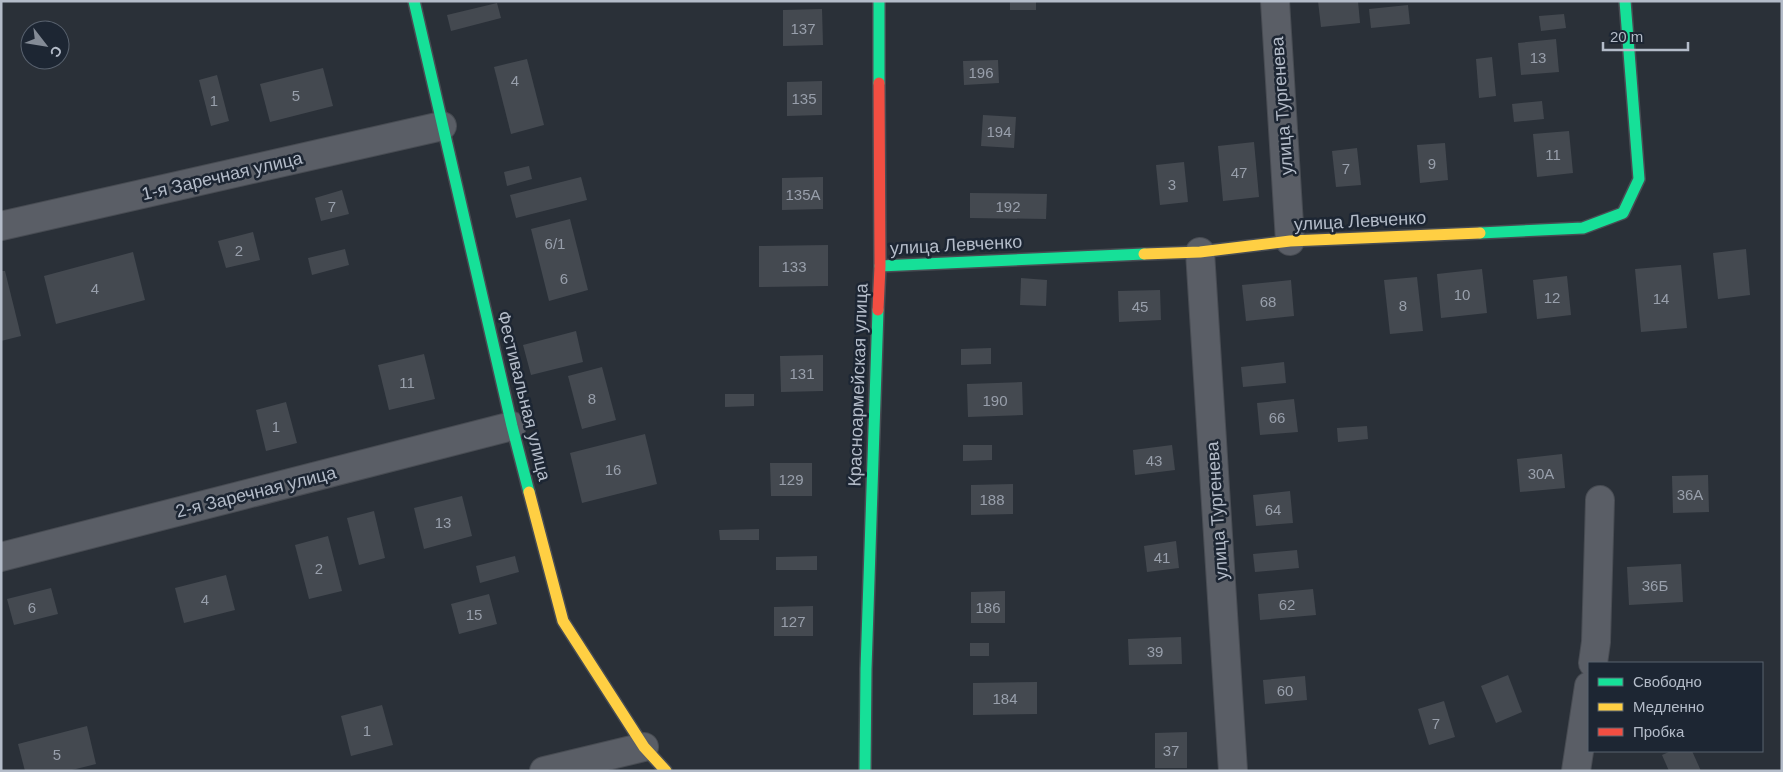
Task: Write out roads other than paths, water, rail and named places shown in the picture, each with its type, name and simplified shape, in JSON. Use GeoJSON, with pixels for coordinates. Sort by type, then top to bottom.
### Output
{"type":"FeatureCollection","features":[{"type":"Feature","properties":{"kind":"street","name":"Фестивальная улица"},"geometry":{"type":"LineString","coordinates":[[414,1],[512,426],[563,620],[644,748],[666,771]]}},
{"type":"Feature","properties":{"kind":"street","name":"Красноармейская улица"},"geometry":{"type":"LineString","coordinates":[[865,771],[866,669],[880,266],[879,1]]}},
{"type":"Feature","properties":{"kind":"street","name":"улица Тургенева"},"geometry":{"type":"LineString","coordinates":[[1275,1],[1290,241]]}},
{"type":"Feature","properties":{"kind":"street","name":"улица Левченко"},"geometry":{"type":"LineString","coordinates":[[880,266],[1200,252],[1290,241],[1583,228],[1623,213],[1639,179],[1625,1]]}},
{"type":"Feature","properties":{"kind":"street","name":"1-я Заречная улица"},"geometry":{"type":"LineString","coordinates":[[1,226],[442,126]]}},
{"type":"Feature","properties":{"kind":"street","name":"улица Тургенева"},"geometry":{"type":"LineString","coordinates":[[1200,252],[1233,771]]}},
{"type":"Feature","properties":{"kind":"street","name":"2-я Заречная улица"},"geometry":{"type":"LineString","coordinates":[[1,557],[512,426]]}},
{"type":"Feature","properties":{"kind":"street"},"geometry":{"type":"LineString","coordinates":[[1593,662],[1596,642],[1600,500]]}},
{"type":"Feature","properties":{"kind":"street"},"geometry":{"type":"LineString","coordinates":[[1576,771],[1588,693]]}},
{"type":"Feature","properties":{"kind":"street"},"geometry":{"type":"LineString","coordinates":[[544,771],[644,748]]}}]}
